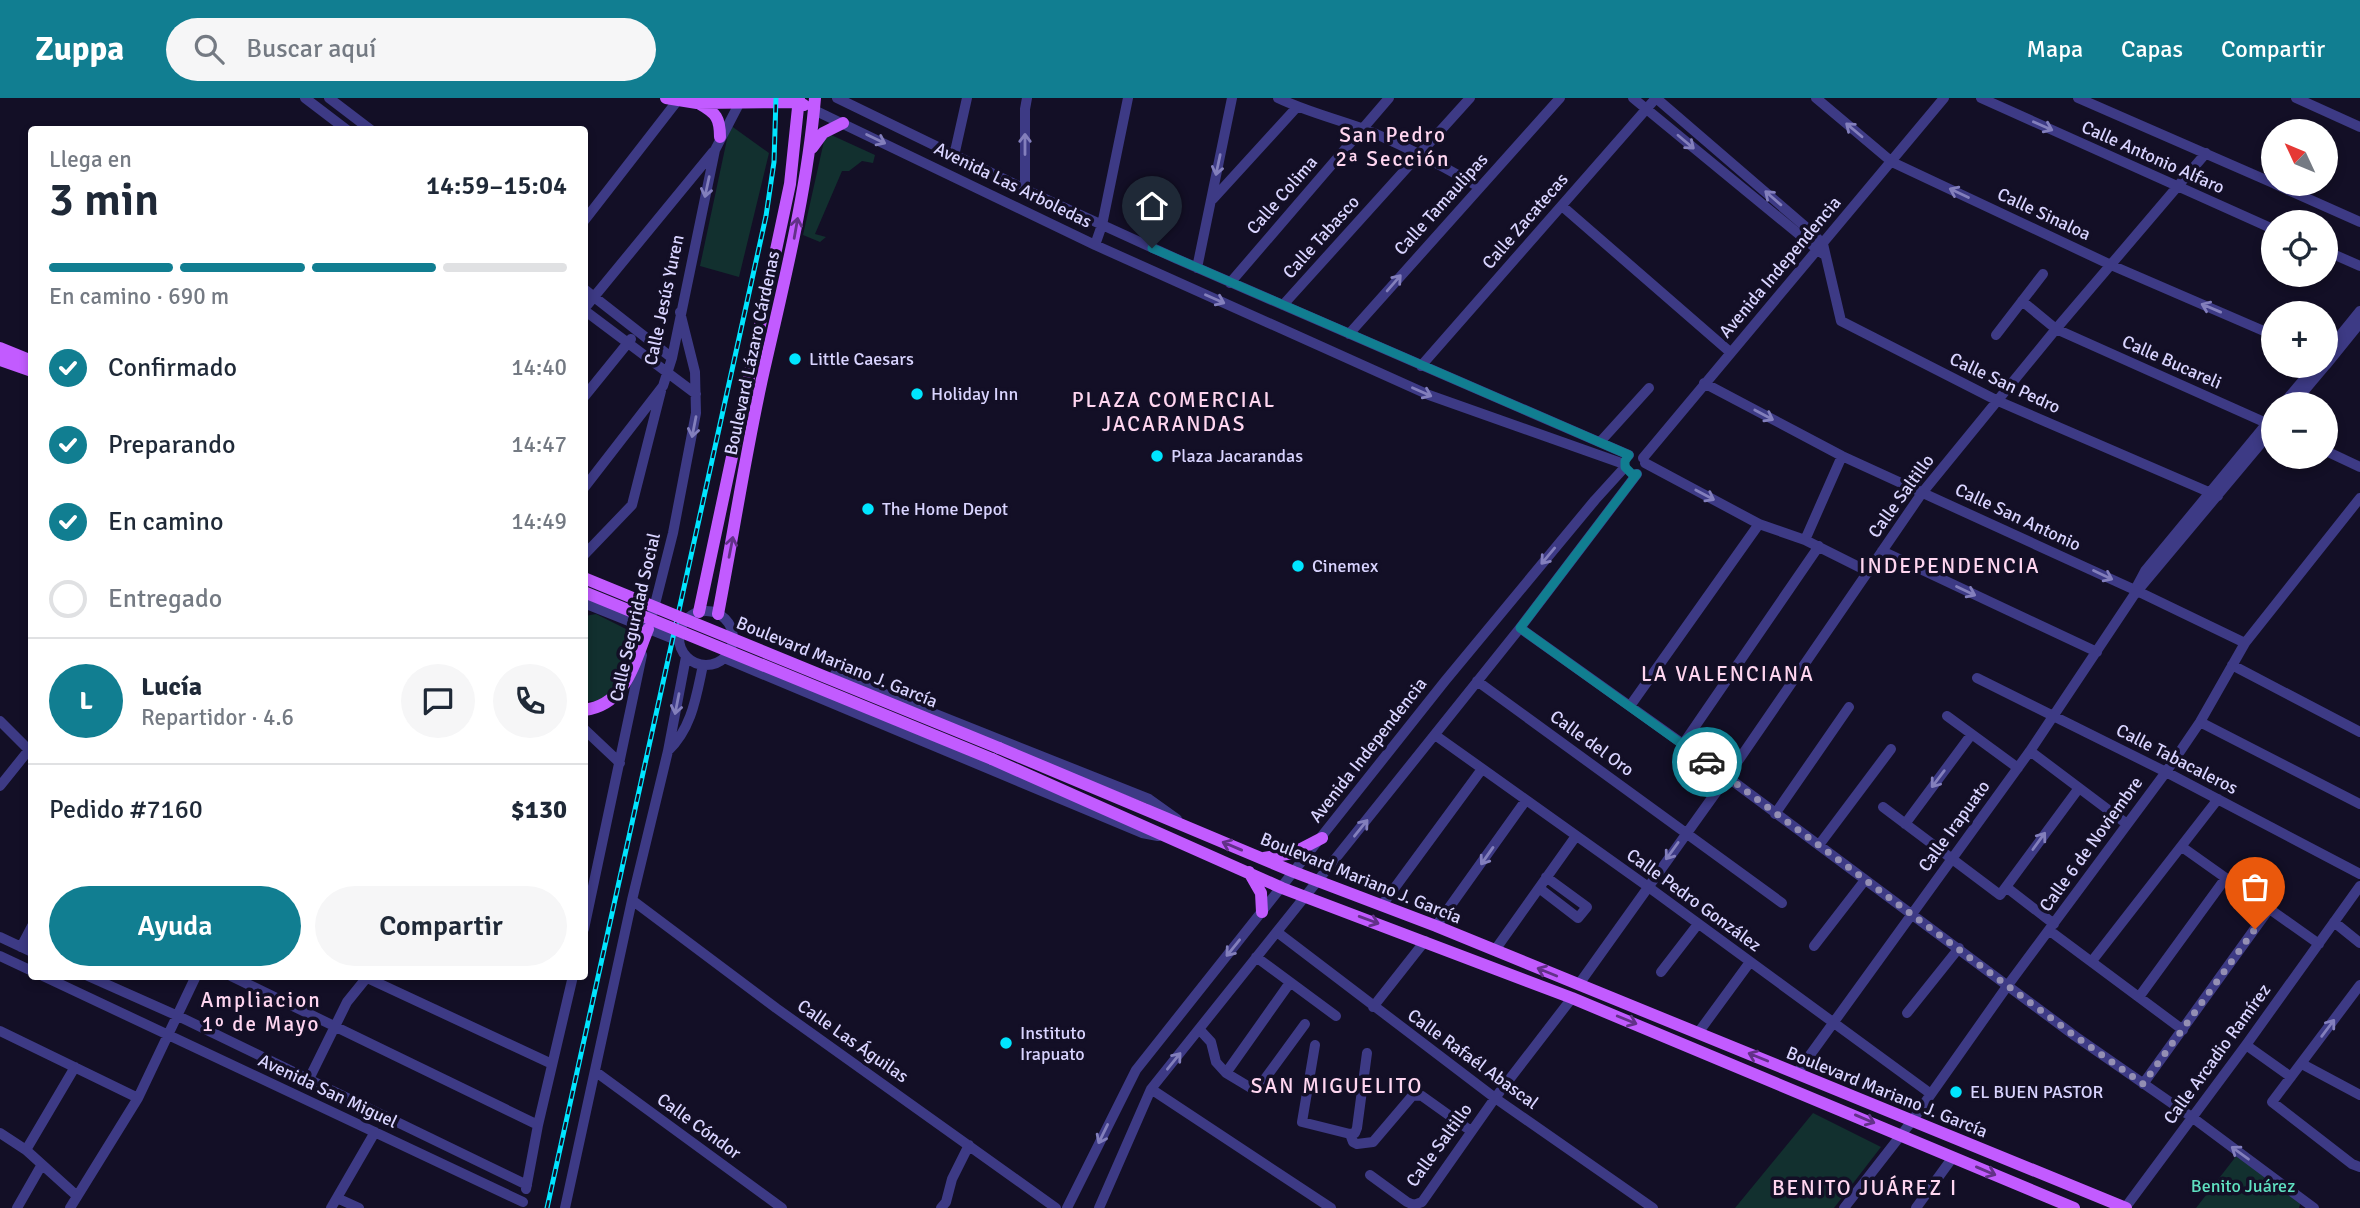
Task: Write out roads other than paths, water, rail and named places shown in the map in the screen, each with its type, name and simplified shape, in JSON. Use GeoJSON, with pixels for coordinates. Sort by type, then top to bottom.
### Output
{"type":"FeatureCollection","features":[{"type":"Feature","properties":{"kind":"main road"},"geometry":{"type":"LineString","coordinates":[[672,99],[696,103],[739,99],[777,104],[799,99],[815,104]]}},
{"type":"Feature","properties":{"kind":"main road","name":"Boulevard Lázaro Cárdenas"},"geometry":{"type":"LineString","coordinates":[[694,615],[790,184],[799,99]]}},
{"type":"Feature","properties":{"kind":"main road"},"geometry":{"type":"LineString","coordinates":[[696,103],[714,112],[719,119],[720,137]]}},
{"type":"Feature","properties":{"kind":"main road","name":"Boulevard Lázaro Cárdenas"},"geometry":{"type":"LineString","coordinates":[[718,614],[762,382],[789,264],[810,152],[815,104]]}},
{"type":"Feature","properties":{"kind":"main road"},"geometry":{"type":"LineString","coordinates":[[810,152],[824,133],[843,123]]}},
{"type":"Feature","properties":{"kind":"main road"},"geometry":{"type":"LineString","coordinates":[[766,297],[769,315],[776,323]]}},
{"type":"Feature","properties":{"kind":"main road"},"geometry":{"type":"LineString","coordinates":[[0,348],[28,365]]}},
{"type":"Feature","properties":{"kind":"main road"},"geometry":{"type":"LineString","coordinates":[[0,360],[28,365]]}},
{"type":"Feature","properties":{"kind":"main road","name":"Boulevard Mariano J. García"},"geometry":{"type":"LineString","coordinates":[[588,580],[995,753],[1282,888],[1572,998],[2074,1208]]}},
{"type":"Feature","properties":{"kind":"main road","name":"Boulevard Mariano J. García"},"geometry":{"type":"LineString","coordinates":[[588,594],[1436,926],[2126,1208]]}},
{"type":"Feature","properties":{"kind":"main road"},"geometry":{"type":"LineString","coordinates":[[588,602],[600,598]]}},
{"type":"Feature","properties":{"kind":"main road"},"geometry":{"type":"LineString","coordinates":[[588,710],[611,701],[621,692],[648,629]]}},
{"type":"Feature","properties":{"kind":"main road"},"geometry":{"type":"LineString","coordinates":[[1261,858],[1293,853],[1322,838]]}},
{"type":"Feature","properties":{"kind":"main road"},"geometry":{"type":"LineString","coordinates":[[1249,872],[1261,893],[1262,912]]}},
{"type":"Feature","properties":{"kind":"street"},"geometry":{"type":"LineString","coordinates":[[305,98],[342,126]]}},
{"type":"Feature","properties":{"kind":"street"},"geometry":{"type":"LineString","coordinates":[[329,98],[365,126]]}},
{"type":"Feature","properties":{"kind":"street","name":"Avenida Las Arboledas"},"geometry":{"type":"LineString","coordinates":[[837,98],[1041,198],[1196,268],[1600,442],[1626,462]]}},
{"type":"Feature","properties":{"kind":"street"},"geometry":{"type":"LineString","coordinates":[[954,156],[967,98]]}},
{"type":"Feature","properties":{"kind":"street"},"geometry":{"type":"LineString","coordinates":[[1025,190],[1027,98]]}},
{"type":"Feature","properties":{"kind":"street"},"geometry":{"type":"LineString","coordinates":[[1095,245],[1102,225],[1128,98]]}},
{"type":"Feature","properties":{"kind":"street"},"geometry":{"type":"LineString","coordinates":[[1196,268],[1232,98]]}},
{"type":"Feature","properties":{"kind":"street"},"geometry":{"type":"LineString","coordinates":[[1278,98],[1420,153],[1479,187]]}},
{"type":"Feature","properties":{"kind":"street","name":"Calle Colima"},"geometry":{"type":"LineString","coordinates":[[1230,283],[1389,98]]}},
{"type":"Feature","properties":{"kind":"street","name":"Calle Tabasco"},"geometry":{"type":"LineString","coordinates":[[1283,305],[1470,98]]}},
{"type":"Feature","properties":{"kind":"street","name":"Calle Tamaulipas"},"geometry":{"type":"LineString","coordinates":[[1349,334],[1560,98]]}},
{"type":"Feature","properties":{"kind":"street"},"geometry":{"type":"LineString","coordinates":[[1633,98],[1822,250]]}},
{"type":"Feature","properties":{"kind":"street"},"geometry":{"type":"LineString","coordinates":[[1656,98],[1807,228],[1822,250]]}},
{"type":"Feature","properties":{"kind":"street","name":"Calle Zacatecas"},"geometry":{"type":"LineString","coordinates":[[1421,366],[1656,98]]}},
{"type":"Feature","properties":{"kind":"street","name":"Calle Sinaloa"},"geometry":{"type":"LineString","coordinates":[[1816,98],[1892,162],[2111,265],[2261,330]]}},
{"type":"Feature","properties":{"kind":"street","name":"Avenida Independencia"},"geometry":{"type":"LineString","coordinates":[[1644,461],[1704,383],[1822,250],[1944,98]]}},
{"type":"Feature","properties":{"kind":"street","name":"Calle Antonio Alfaro"},"geometry":{"type":"LineString","coordinates":[[1981,98],[2261,224]]}},
{"type":"Feature","properties":{"kind":"street"},"geometry":{"type":"LineString","coordinates":[[2078,98],[2261,177]]}},
{"type":"Feature","properties":{"kind":"street"},"geometry":{"type":"LineString","coordinates":[[2296,98],[2360,127]]}},
{"type":"Feature","properties":{"kind":"street"},"geometry":{"type":"LineString","coordinates":[[588,215],[672,99]]}},
{"type":"Feature","properties":{"kind":"street","name":"Calle Jesús Yuren"},"geometry":{"type":"LineString","coordinates":[[588,483],[663,386],[668,373],[667,355],[680,312],[715,150],[739,99]]}},
{"type":"Feature","properties":{"kind":"street","name":"Avenida Las Arboledas"},"geometry":{"type":"LineString","coordinates":[[815,104],[843,123],[1095,245],[1429,395],[1626,462]]}},
{"type":"Feature","properties":{"kind":"street"},"geometry":{"type":"LineString","coordinates":[[1211,201],[1297,107]]}},
{"type":"Feature","properties":{"kind":"street"},"geometry":{"type":"LineString","coordinates":[[588,305],[715,150]]}},
{"type":"Feature","properties":{"kind":"street","name":"Calle Saltillo"},"geometry":{"type":"LineString","coordinates":[[1578,984],[1727,776],[1922,493],[2206,153]]}},
{"type":"Feature","properties":{"kind":"street"},"geometry":{"type":"LineString","coordinates":[[2303,196],[2360,222]]}},
{"type":"Feature","properties":{"kind":"street"},"geometry":{"type":"LineString","coordinates":[[1034,215],[1041,198]]}},
{"type":"Feature","properties":{"kind":"street"},"geometry":{"type":"LineString","coordinates":[[1562,206],[1730,352]]}},
{"type":"Feature","properties":{"kind":"street","name":"Calle San Pedro"},"geometry":{"type":"LineString","coordinates":[[1822,250],[1841,321],[1997,401],[2214,494]]}},
{"type":"Feature","properties":{"kind":"street"},"geometry":{"type":"LineString","coordinates":[[2338,256],[2360,266]]}},
{"type":"Feature","properties":{"kind":"street"},"geometry":{"type":"LineString","coordinates":[[1996,335],[2043,274]]}},
{"type":"Feature","properties":{"kind":"street"},"geometry":{"type":"LineString","coordinates":[[588,292],[667,355],[654,363]]}},
{"type":"Feature","properties":{"kind":"street","name":"Calle Bucareli"},"geometry":{"type":"LineString","coordinates":[[2022,301],[2056,330],[2261,418]]}},
{"type":"Feature","properties":{"kind":"street"},"geometry":{"type":"LineString","coordinates":[[2338,343],[2360,311]]}},
{"type":"Feature","properties":{"kind":"street"},"geometry":{"type":"LineString","coordinates":[[588,312],[696,394]]}},
{"type":"Feature","properties":{"kind":"street","name":"Calle Seguridad Social"},"geometry":{"type":"LineString","coordinates":[[588,911],[648,629],[673,533],[696,413],[695,372],[680,312]]}},
{"type":"Feature","properties":{"kind":"street"},"geometry":{"type":"LineString","coordinates":[[2338,347],[2360,323]]}},
{"type":"Feature","properties":{"kind":"street"},"geometry":{"type":"LineString","coordinates":[[588,392],[637,331]]}},
{"type":"Feature","properties":{"kind":"street"},"geometry":{"type":"LineString","coordinates":[[1382,374],[1392,354]]}},
{"type":"Feature","properties":{"kind":"street"},"geometry":{"type":"LineString","coordinates":[[2293,392],[2305,378]]}},
{"type":"Feature","properties":{"kind":"street","name":"Calle San Antonio"},"geometry":{"type":"LineString","coordinates":[[1704,383],[1842,456],[2245,643]]}},
{"type":"Feature","properties":{"kind":"street"},"geometry":{"type":"LineString","coordinates":[[588,551],[632,505],[663,386]]}},
{"type":"Feature","properties":{"kind":"street"},"geometry":{"type":"LineString","coordinates":[[1600,442],[1649,388]]}},
{"type":"Feature","properties":{"kind":"street","name":"Calle Irapuato"},"geometry":{"type":"LineString","coordinates":[[1797,1073],[2055,716],[2135,592],[2145,571],[2261,436]]}},
{"type":"Feature","properties":{"kind":"street"},"geometry":{"type":"LineString","coordinates":[[1637,474],[1632,474],[1626,462],[1637,454],[1644,461],[1759,524],[1819,546],[1869,572]]}},
{"type":"Feature","properties":{"kind":"street"},"geometry":{"type":"LineString","coordinates":[[1805,540],[1842,456]]}},
{"type":"Feature","properties":{"kind":"street"},"geometry":{"type":"LineString","coordinates":[[2338,457],[2360,467]]}},
{"type":"Feature","properties":{"kind":"street"},"geometry":{"type":"LineString","coordinates":[[1099,1208],[1152,1089],[1520,628],[1641,472],[1644,461]]}},
{"type":"Feature","properties":{"kind":"street","name":"Avenida Independencia"},"geometry":{"type":"LineString","coordinates":[[1067,1208],[1136,1070],[1481,637],[1626,462]]}},
{"type":"Feature","properties":{"kind":"street","name":"Calle 6 de Noviembre"},"geometry":{"type":"LineString","coordinates":[[1844,1208],[1912,1121],[2008,985],[2166,772],[2200,722],[2245,643],[2360,498]]}},
{"type":"Feature","properties":{"kind":"street"},"geometry":{"type":"LineString","coordinates":[[1630,706],[1759,524]]}},
{"type":"Feature","properties":{"kind":"street"},"geometry":{"type":"LineString","coordinates":[[1567,534],[1582,546]]}},
{"type":"Feature","properties":{"kind":"street"},"geometry":{"type":"LineString","coordinates":[[1683,744],[1819,546]]}},
{"type":"Feature","properties":{"kind":"street"},"geometry":{"type":"LineString","coordinates":[[1882,551],[2097,652]]}},
{"type":"Feature","properties":{"kind":"street"},"geometry":{"type":"LineString","coordinates":[[588,574],[655,602],[694,615],[718,614],[728,622],[733,634],[732,643],[724,658],[710,665],[703,665],[686,657]]}},
{"type":"Feature","properties":{"kind":"street"},"geometry":{"type":"LineString","coordinates":[[588,605],[679,641]]}},
{"type":"Feature","properties":{"kind":"street"},"geometry":{"type":"LineString","coordinates":[[565,1208],[632,900],[668,751],[686,657],[679,641],[681,628],[694,615]]}},
{"type":"Feature","properties":{"kind":"street"},"geometry":{"type":"LineString","coordinates":[[1520,628],[1727,776],[1775,814],[2314,1208]]}},
{"type":"Feature","properties":{"kind":"street"},"geometry":{"type":"LineString","coordinates":[[733,634],[1149,799],[1187,827]]}},
{"type":"Feature","properties":{"kind":"street"},"geometry":{"type":"LineString","coordinates":[[1481,637],[1500,653]]}},
{"type":"Feature","properties":{"kind":"street"},"geometry":{"type":"LineString","coordinates":[[756,672],[755,659],[765,647]]}},
{"type":"Feature","properties":{"kind":"street"},"geometry":{"type":"LineString","coordinates":[[724,658],[1142,833],[1179,841]]}},
{"type":"Feature","properties":{"kind":"street"},"geometry":{"type":"LineString","coordinates":[[668,751],[685,731],[703,665]]}},
{"type":"Feature","properties":{"kind":"street"},"geometry":{"type":"LineString","coordinates":[[2232,665],[2360,732]]}},
{"type":"Feature","properties":{"kind":"street","name":"Calle Tabacaleros"},"geometry":{"type":"LineString","coordinates":[[1977,678],[2166,772],[2360,874]]}},
{"type":"Feature","properties":{"kind":"street","name":"Calle del Oro"},"geometry":{"type":"LineString","coordinates":[[1477,681],[1782,903]]}},
{"type":"Feature","properties":{"kind":"street"},"geometry":{"type":"LineString","coordinates":[[1775,814],[1849,708]]}},
{"type":"Feature","properties":{"kind":"street"},"geometry":{"type":"LineString","coordinates":[[919,740],[932,729],[932,712]]}},
{"type":"Feature","properties":{"kind":"street"},"geometry":{"type":"LineString","coordinates":[[1947,716],[2018,768]]}},
{"type":"Feature","properties":{"kind":"street"},"geometry":{"type":"LineString","coordinates":[[0,721],[28,746]]}},
{"type":"Feature","properties":{"kind":"street"},"geometry":{"type":"LineString","coordinates":[[2200,722],[2360,804]]}},
{"type":"Feature","properties":{"kind":"street","name":"Calle Pedro González"},"geometry":{"type":"LineString","coordinates":[[1435,735],[1931,1094]]}},
{"type":"Feature","properties":{"kind":"street"},"geometry":{"type":"LineString","coordinates":[[1905,824],[1971,735]]}},
{"type":"Feature","properties":{"kind":"street"},"geometry":{"type":"LineString","coordinates":[[588,736],[620,763]]}},
{"type":"Feature","properties":{"kind":"street"},"geometry":{"type":"LineString","coordinates":[[1819,845],[1891,749]]}},
{"type":"Feature","properties":{"kind":"street"},"geometry":{"type":"LineString","coordinates":[[0,786],[28,751]]}},
{"type":"Feature","properties":{"kind":"street"},"geometry":{"type":"LineString","coordinates":[[2030,751],[2127,824]]}},
{"type":"Feature","properties":{"kind":"street"},"geometry":{"type":"LineString","coordinates":[[1382,905],[1482,769]]}},
{"type":"Feature","properties":{"kind":"street"},"geometry":{"type":"LineString","coordinates":[[1883,807],[2000,895],[2078,788]]}},
{"type":"Feature","properties":{"kind":"street"},"geometry":{"type":"LineString","coordinates":[[2092,961],[2218,799]]}},
{"type":"Feature","properties":{"kind":"street"},"geometry":{"type":"LineString","coordinates":[[1436,926],[1526,800]]}},
{"type":"Feature","properties":{"kind":"street"},"geometry":{"type":"LineString","coordinates":[[1495,950],[1576,836]]}},
{"type":"Feature","properties":{"kind":"street"},"geometry":{"type":"LineString","coordinates":[[2182,848],[2319,944]]}},
{"type":"Feature","properties":{"kind":"street"},"geometry":{"type":"LineString","coordinates":[[1539,888],[1578,918],[1587,907],[1546,877]]}},
{"type":"Feature","properties":{"kind":"street"},"geometry":{"type":"LineString","coordinates":[[2138,997],[2225,879]]}},
{"type":"Feature","properties":{"kind":"street"},"geometry":{"type":"LineString","coordinates":[[1814,946],[1866,880]]}},
{"type":"Feature","properties":{"kind":"street","name":"Calle Arcadio Ramírez"},"geometry":{"type":"LineString","coordinates":[[2126,1208],[2360,886]]}},
{"type":"Feature","properties":{"kind":"street"},"geometry":{"type":"LineString","coordinates":[[2006,887],[2092,961],[2183,1030]]}},
{"type":"Feature","properties":{"kind":"street","name":"Calle Las Águilas"},"geometry":{"type":"LineString","coordinates":[[632,900],[776,1008],[1056,1208]]}},
{"type":"Feature","properties":{"kind":"street"},"geometry":{"type":"LineString","coordinates":[[2143,1084],[2269,909]]}},
{"type":"Feature","properties":{"kind":"street"},"geometry":{"type":"LineString","coordinates":[[2334,922],[2360,943]]}},
{"type":"Feature","properties":{"kind":"street"},"geometry":{"type":"LineString","coordinates":[[1661,972],[1698,924]]}},
{"type":"Feature","properties":{"kind":"street","name":"Calle Rafaél Abascal"},"geometry":{"type":"LineString","coordinates":[[1277,932],[1495,1098],[1653,1208]]}},
{"type":"Feature","properties":{"kind":"street"},"geometry":{"type":"LineString","coordinates":[[0,937],[26,949]]}},
{"type":"Feature","properties":{"kind":"street"},"geometry":{"type":"LineString","coordinates":[[1373,1007],[1424,941]]}},
{"type":"Feature","properties":{"kind":"street"},"geometry":{"type":"LineString","coordinates":[[1907,1013],[1959,948]]}},
{"type":"Feature","properties":{"kind":"street"},"geometry":{"type":"LineString","coordinates":[[0,956],[28,969]]}},
{"type":"Feature","properties":{"kind":"street"},"geometry":{"type":"LineString","coordinates":[[1256,957],[1289,984],[1336,1016]]}},
{"type":"Feature","properties":{"kind":"street"},"geometry":{"type":"LineString","coordinates":[[1698,1033],[1750,962]]}},
{"type":"Feature","properties":{"kind":"street","name":"Avenida San Miguel"},"geometry":{"type":"LineString","coordinates":[[51,980],[376,1132],[522,1205]]}},
{"type":"Feature","properties":{"kind":"street","name":"Avenida San Miguel"},"geometry":{"type":"LineString","coordinates":[[97,980],[178,1016],[527,1185]]}},
{"type":"Feature","properties":{"kind":"street"},"geometry":{"type":"LineString","coordinates":[[70,1208],[138,1098],[193,980]]}},
{"type":"Feature","properties":{"kind":"street"},"geometry":{"type":"LineString","coordinates":[[238,980],[538,1125]]}},
{"type":"Feature","properties":{"kind":"street"},"geometry":{"type":"LineString","coordinates":[[309,1079],[347,1002],[364,980]]}},
{"type":"Feature","properties":{"kind":"street"},"geometry":{"type":"LineString","coordinates":[[372,980],[552,1064]]}},
{"type":"Feature","properties":{"kind":"street"},"geometry":{"type":"LineString","coordinates":[[522,1205],[572,980]]}},
{"type":"Feature","properties":{"kind":"street"},"geometry":{"type":"LineString","coordinates":[[1226,1073],[1289,984]]}},
{"type":"Feature","properties":{"kind":"street"},"geometry":{"type":"LineString","coordinates":[[2360,985],[2272,1102],[2352,1164],[2360,1167]]}},
{"type":"Feature","properties":{"kind":"street","name":"Calle Saltillo"},"geometry":{"type":"LineString","coordinates":[[1370,1175],[1407,1202],[1414,1205],[1422,1202],[1495,1098],[1572,998]]}},
{"type":"Feature","properties":{"kind":"street"},"geometry":{"type":"LineString","coordinates":[[1199,1029],[1212,1042],[1216,1062],[1226,1073],[1256,1091],[1305,1024]]}},
{"type":"Feature","properties":{"kind":"street"},"geometry":{"type":"LineString","coordinates":[[0,1031],[138,1098]]}},
{"type":"Feature","properties":{"kind":"street"},"geometry":{"type":"LineString","coordinates":[[1315,1045],[1302,1122],[1354,1131]]}},
{"type":"Feature","properties":{"kind":"street"},"geometry":{"type":"LineString","coordinates":[[2246,1045],[2291,1077]]}},
{"type":"Feature","properties":{"kind":"street"},"geometry":{"type":"LineString","coordinates":[[1367,1054],[1353,1142],[1373,1142],[1413,1095],[1422,1096],[1471,1131]]}},
{"type":"Feature","properties":{"kind":"street"},"geometry":{"type":"LineString","coordinates":[[2302,1064],[2360,1095]]}},
{"type":"Feature","properties":{"kind":"street"},"geometry":{"type":"LineString","coordinates":[[26,1150],[75,1068]]}},
{"type":"Feature","properties":{"kind":"street","name":"Calle Cóndor"},"geometry":{"type":"LineString","coordinates":[[596,1072],[782,1208]]}},
{"type":"Feature","properties":{"kind":"street"},"geometry":{"type":"LineString","coordinates":[[1152,1089],[1331,1208]]}},
{"type":"Feature","properties":{"kind":"street"},"geometry":{"type":"LineString","coordinates":[[359,1208],[334,1203],[376,1132]]}},
{"type":"Feature","properties":{"kind":"street"},"geometry":{"type":"LineString","coordinates":[[0,1133],[26,1150],[77,1196]]}},
{"type":"Feature","properties":{"kind":"street"},"geometry":{"type":"LineString","coordinates":[[941,1208],[946,1202],[952,1178],[970,1145]]}},
{"type":"Feature","properties":{"kind":"street"},"geometry":{"type":"LineString","coordinates":[[1917,1208],[1953,1157]]}},
{"type":"Feature","properties":{"kind":"street"},"geometry":{"type":"LineString","coordinates":[[16,1208],[41,1166]]}},
{"type":"Feature","properties":{"kind":"railway"},"geometry":{"type":"LineString","coordinates":[[547,1208],[766,216],[774,162],[776,98]]}},
{"type":"Feature","properties":{"kind":"place","name":"Little Caesars"},"geometry":{"type":"Point","coordinates":[795,359]}},
{"type":"Feature","properties":{"kind":"place","name":"Holiday Inn"},"geometry":{"type":"Point","coordinates":[917,394]}},
{"type":"Feature","properties":{"kind":"place","name":"Plaza Jacarandas"},"geometry":{"type":"Point","coordinates":[1157,456]}},
{"type":"Feature","properties":{"kind":"place","name":"The Home Depot"},"geometry":{"type":"Point","coordinates":[868,509]}},
{"type":"Feature","properties":{"kind":"place","name":"Cinemex"},"geometry":{"type":"Point","coordinates":[1298,566]}},
{"type":"Feature","properties":{"kind":"place","name":"Instituto Irapuato"},"geometry":{"type":"Point","coordinates":[1006,1043]}},
{"type":"Feature","properties":{"kind":"place","name":"EL BUEN PASTOR"},"geometry":{"type":"Point","coordinates":[1956,1092]}},
{"type":"Feature","properties":{"kind":"district","name":"San Pedro 2ª Sección"},"geometry":{"type":"Point","coordinates":[1393,147]}},
{"type":"Feature","properties":{"kind":"district","name":"PLAZA COMERCIAL JACARANDAS"},"geometry":{"type":"Point","coordinates":[1174,412]}},
{"type":"Feature","properties":{"kind":"district","name":"INDEPENDENCIA"},"geometry":{"type":"Point","coordinates":[1950,566]}},
{"type":"Feature","properties":{"kind":"district","name":"LA VALENCIANA"},"geometry":{"type":"Point","coordinates":[1728,674]}},
{"type":"Feature","properties":{"kind":"district","name":"Ampliacion 1º de Mayo"},"geometry":{"type":"Point","coordinates":[261,1012]}},
{"type":"Feature","properties":{"kind":"district","name":"SAN MIGUELITO"},"geometry":{"type":"Point","coordinates":[1337,1086]}},
{"type":"Feature","properties":{"kind":"district","name":"BENITO JUÁREZ I"},"geometry":{"type":"Point","coordinates":[1865,1188]}},
{"type":"Feature","properties":{"kind":"park label","name":"Benito Juárez"},"geometry":{"type":"Point","coordinates":[2243,1186]}}]}
